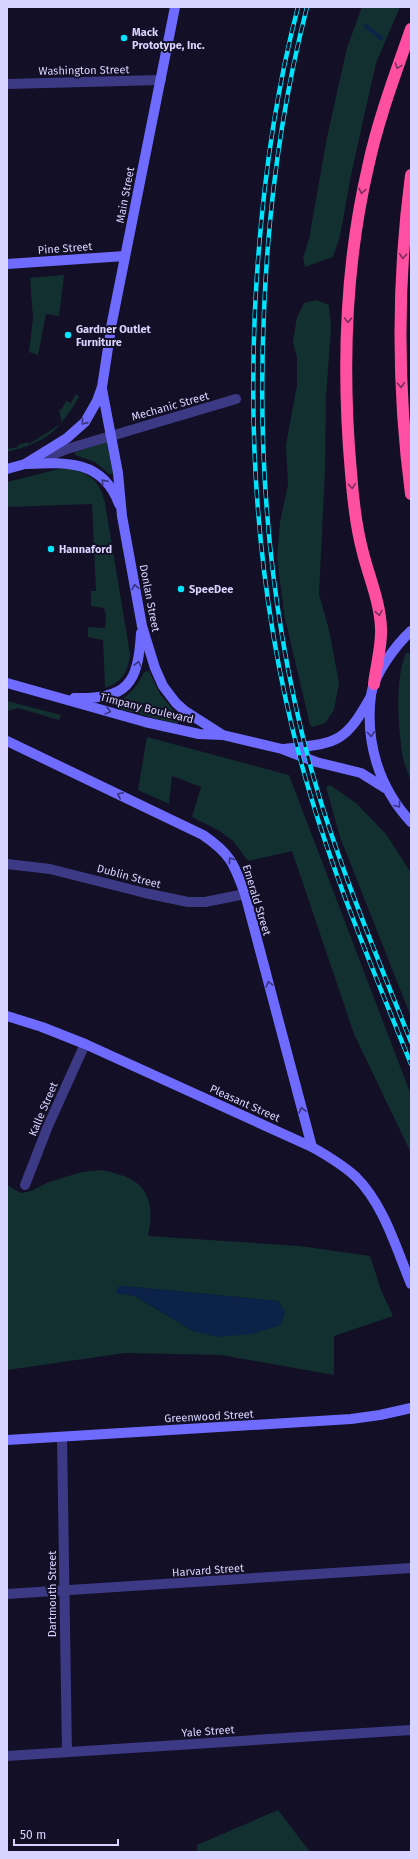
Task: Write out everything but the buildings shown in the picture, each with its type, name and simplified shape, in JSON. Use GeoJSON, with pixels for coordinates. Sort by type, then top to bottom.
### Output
{"type":"FeatureCollection","features":[{"type":"Feature","properties":{"kind":"highway"},"geometry":{"type":"LineString","coordinates":[[373,689],[381,629],[378,608],[362,551],[355,510],[351,472],[348,402],[348,312],[353,251],[368,166],[385,103],[411,29]]}},
{"type":"Feature","properties":{"kind":"highway"},"geometry":{"type":"LineString","coordinates":[[411,175],[402,262],[400,336],[404,422],[411,494]]}},
{"type":"Feature","properties":{"kind":"main road","name":"Main Street"},"geometry":{"type":"LineString","coordinates":[[7,469],[25,464],[67,438],[79,428],[90,415],[102,387],[112,322],[175,7]]}},
{"type":"Feature","properties":{"kind":"main road","name":"Pine Street"},"geometry":{"type":"LineString","coordinates":[[7,264],[126,256]]}},
{"type":"Feature","properties":{"kind":"main road","name":"Main Street"},"geometry":{"type":"LineString","coordinates":[[102,387],[111,435]]}},
{"type":"Feature","properties":{"kind":"main road","name":"Donlan Street"},"geometry":{"type":"LineString","coordinates":[[111,435],[118,473],[122,516],[142,626],[155,668],[167,692],[185,711],[223,735]]}},
{"type":"Feature","properties":{"kind":"main road"},"geometry":{"type":"LineString","coordinates":[[25,464],[64,463],[93,471],[107,484],[114,494],[122,516]]}},
{"type":"Feature","properties":{"kind":"main road"},"geometry":{"type":"LineString","coordinates":[[60,698],[95,698],[113,695],[125,687],[130,682],[138,666],[142,626]]}},
{"type":"Feature","properties":{"kind":"main road","name":"Timpany Boulevard"},"geometry":{"type":"LineString","coordinates":[[282,749],[326,744],[342,736],[356,721],[396,647],[411,631]]}},
{"type":"Feature","properties":{"kind":"main road","name":"Timpany Boulevard"},"geometry":{"type":"LineString","coordinates":[[7,683],[145,722],[199,734],[223,735],[282,749],[316,762],[361,773],[386,788]]}},
{"type":"Feature","properties":{"kind":"main road"},"geometry":{"type":"LineString","coordinates":[[373,689],[370,725],[373,750],[386,788],[411,822]]}},
{"type":"Feature","properties":{"kind":"main road","name":"Emerald Street"},"geometry":{"type":"LineString","coordinates":[[7,741],[203,835],[216,844],[235,865],[245,894],[312,1147]]}},
{"type":"Feature","properties":{"kind":"main road","name":"Pleasant Street"},"geometry":{"type":"LineString","coordinates":[[7,1016],[42,1026],[85,1044],[312,1147],[331,1158],[350,1172],[367,1190],[382,1214],[411,1284]]}},
{"type":"Feature","properties":{"kind":"main road","name":"Greenwood Street"},"geometry":{"type":"LineString","coordinates":[[7,1440],[351,1419],[380,1415],[411,1408]]}},
{"type":"Feature","properties":{"kind":"street","name":"Washington Street"},"geometry":{"type":"LineString","coordinates":[[7,84],[161,80]]}},
{"type":"Feature","properties":{"kind":"street","name":"Mechanic Street"},"geometry":{"type":"LineString","coordinates":[[111,435],[236,399]]}},
{"type":"Feature","properties":{"kind":"street","name":"Main Street"},"geometry":{"type":"LineString","coordinates":[[25,464],[111,435]]}},
{"type":"Feature","properties":{"kind":"street","name":"Dublin Street"},"geometry":{"type":"LineString","coordinates":[[7,864],[50,869],[145,893],[188,902],[205,902],[245,894]]}},
{"type":"Feature","properties":{"kind":"street","name":"Kalle Street"},"geometry":{"type":"LineString","coordinates":[[26,1185],[48,1126],[85,1044]]}},
{"type":"Feature","properties":{"kind":"street","name":"Dartmouth Street"},"geometry":{"type":"LineString","coordinates":[[62,1437],[67,1752]]}},
{"type":"Feature","properties":{"kind":"street","name":"Harvard Street"},"geometry":{"type":"LineString","coordinates":[[7,1594],[411,1568]]}},
{"type":"Feature","properties":{"kind":"street","name":"Yale Street"},"geometry":{"type":"LineString","coordinates":[[7,1756],[411,1730]]}},
{"type":"Feature","properties":{"kind":"green space"},"geometry":{"type":"Polygon","coordinates":[[[362,7],[400,7],[376,63],[351,175],[340,236],[333,257],[305,267],[303,258],[309,239],[327,137],[347,48],[362,7]]]}},
{"type":"Feature","properties":{"kind":"green space"},"geometry":{"type":"Polygon","coordinates":[[[64,275],[59,316],[46,314],[38,355],[29,352],[33,319],[30,278],[64,275]]]}},
{"type":"Feature","properties":{"kind":"green space"},"geometry":{"type":"Polygon","coordinates":[[[316,300],[329,305],[331,328],[326,397],[325,471],[319,594],[329,630],[339,683],[334,710],[325,723],[312,727],[310,725],[284,614],[277,557],[280,522],[288,485],[286,445],[297,385],[297,358],[293,342],[297,317],[304,303],[316,300]]]}},
{"type":"Feature","properties":{"kind":"green space"},"geometry":{"type":"Polygon","coordinates":[[[76,394],[79,397],[62,422],[59,410],[62,409],[66,401],[71,403],[76,394]]]}},
{"type":"Feature","properties":{"kind":"green space"},"geometry":{"type":"Polygon","coordinates":[[[60,424],[50,434],[42,439],[32,444],[7,452],[7,449],[18,447],[18,445],[28,442],[29,444],[60,424]]]}},
{"type":"Feature","properties":{"kind":"green space"},"geometry":{"type":"Polygon","coordinates":[[[107,442],[113,474],[109,474],[95,462],[75,455],[75,452],[107,442]]]}},
{"type":"Feature","properties":{"kind":"green space"},"geometry":{"type":"Polygon","coordinates":[[[67,467],[88,475],[100,488],[105,503],[130,654],[128,666],[123,676],[116,683],[105,688],[103,640],[88,637],[88,627],[105,628],[106,615],[104,608],[91,606],[91,591],[96,591],[92,504],[7,507],[7,482],[67,467]]]}},
{"type":"Feature","properties":{"kind":"green space"},"geometry":{"type":"Polygon","coordinates":[[[406,653],[411,653],[411,782],[404,763],[398,702],[400,675],[406,653]]]}},
{"type":"Feature","properties":{"kind":"green space"},"geometry":{"type":"Polygon","coordinates":[[[149,671],[160,694],[179,717],[178,724],[116,708],[117,702],[133,689],[144,672],[149,671]]]}},
{"type":"Feature","properties":{"kind":"green space"},"geometry":{"type":"Polygon","coordinates":[[[7,701],[61,715],[59,720],[18,708],[7,711],[7,701]]]}},
{"type":"Feature","properties":{"kind":"green space"},"geometry":{"type":"Polygon","coordinates":[[[147,737],[289,775],[411,1095],[411,1153],[354,1034],[292,851],[248,861],[233,841],[218,830],[192,817],[201,787],[172,776],[169,804],[138,790],[147,737]]]}},
{"type":"Feature","properties":{"kind":"green space"},"geometry":{"type":"Polygon","coordinates":[[[330,785],[356,803],[386,834],[411,873],[411,1017],[340,837],[326,787],[330,785]]]}},
{"type":"Feature","properties":{"kind":"green space"},"geometry":{"type":"Polygon","coordinates":[[[103,1170],[126,1177],[138,1184],[143,1189],[149,1202],[151,1216],[148,1236],[300,1246],[370,1256],[381,1290],[393,1316],[334,1336],[334,1375],[221,1355],[125,1353],[7,1370],[7,1185],[21,1193],[31,1191],[49,1182],[82,1172],[103,1170]],[[123,1286],[116,1293],[135,1296],[193,1331],[285,1312],[278,1301],[123,1286]]]}},
{"type":"Feature","properties":{"kind":"green space"},"geometry":{"type":"Polygon","coordinates":[[[278,1810],[310,1852],[197,1852],[197,1845],[278,1810]]]}},
{"type":"Feature","properties":{"kind":"water"},"geometry":{"type":"Polygon","coordinates":[[[123,1286],[278,1301],[285,1312],[281,1325],[251,1334],[218,1337],[193,1331],[135,1296],[116,1293],[118,1287],[123,1286]]]}},
{"type":"Feature","properties":{"kind":"waterway"},"geometry":{"type":"LineString","coordinates":[[366,26],[381,38]]}},
{"type":"Feature","properties":{"kind":"railway"},"geometry":{"type":"LineString","coordinates":[[298,7],[274,119],[264,195],[257,271],[253,366],[256,481],[260,537],[267,594],[287,706],[312,801],[324,839],[352,915],[411,1064]]}},
{"type":"Feature","properties":{"kind":"railway"},"geometry":{"type":"LineString","coordinates":[[307,7],[290,83],[277,159],[266,273],[262,369],[265,482],[269,538],[285,650],[296,706],[319,797],[369,938],[411,1042]]}},
{"type":"Feature","properties":{"kind":"place","name":"Mack Prototype, Inc."},"geometry":{"type":"Point","coordinates":[124,38]}},
{"type":"Feature","properties":{"kind":"place","name":"Gardner Outlet Furniture"},"geometry":{"type":"Point","coordinates":[68,335]}},
{"type":"Feature","properties":{"kind":"place","name":"Hannaford"},"geometry":{"type":"Point","coordinates":[51,549]}},
{"type":"Feature","properties":{"kind":"place","name":"SpeeDee"},"geometry":{"type":"Point","coordinates":[181,589]}}]}
